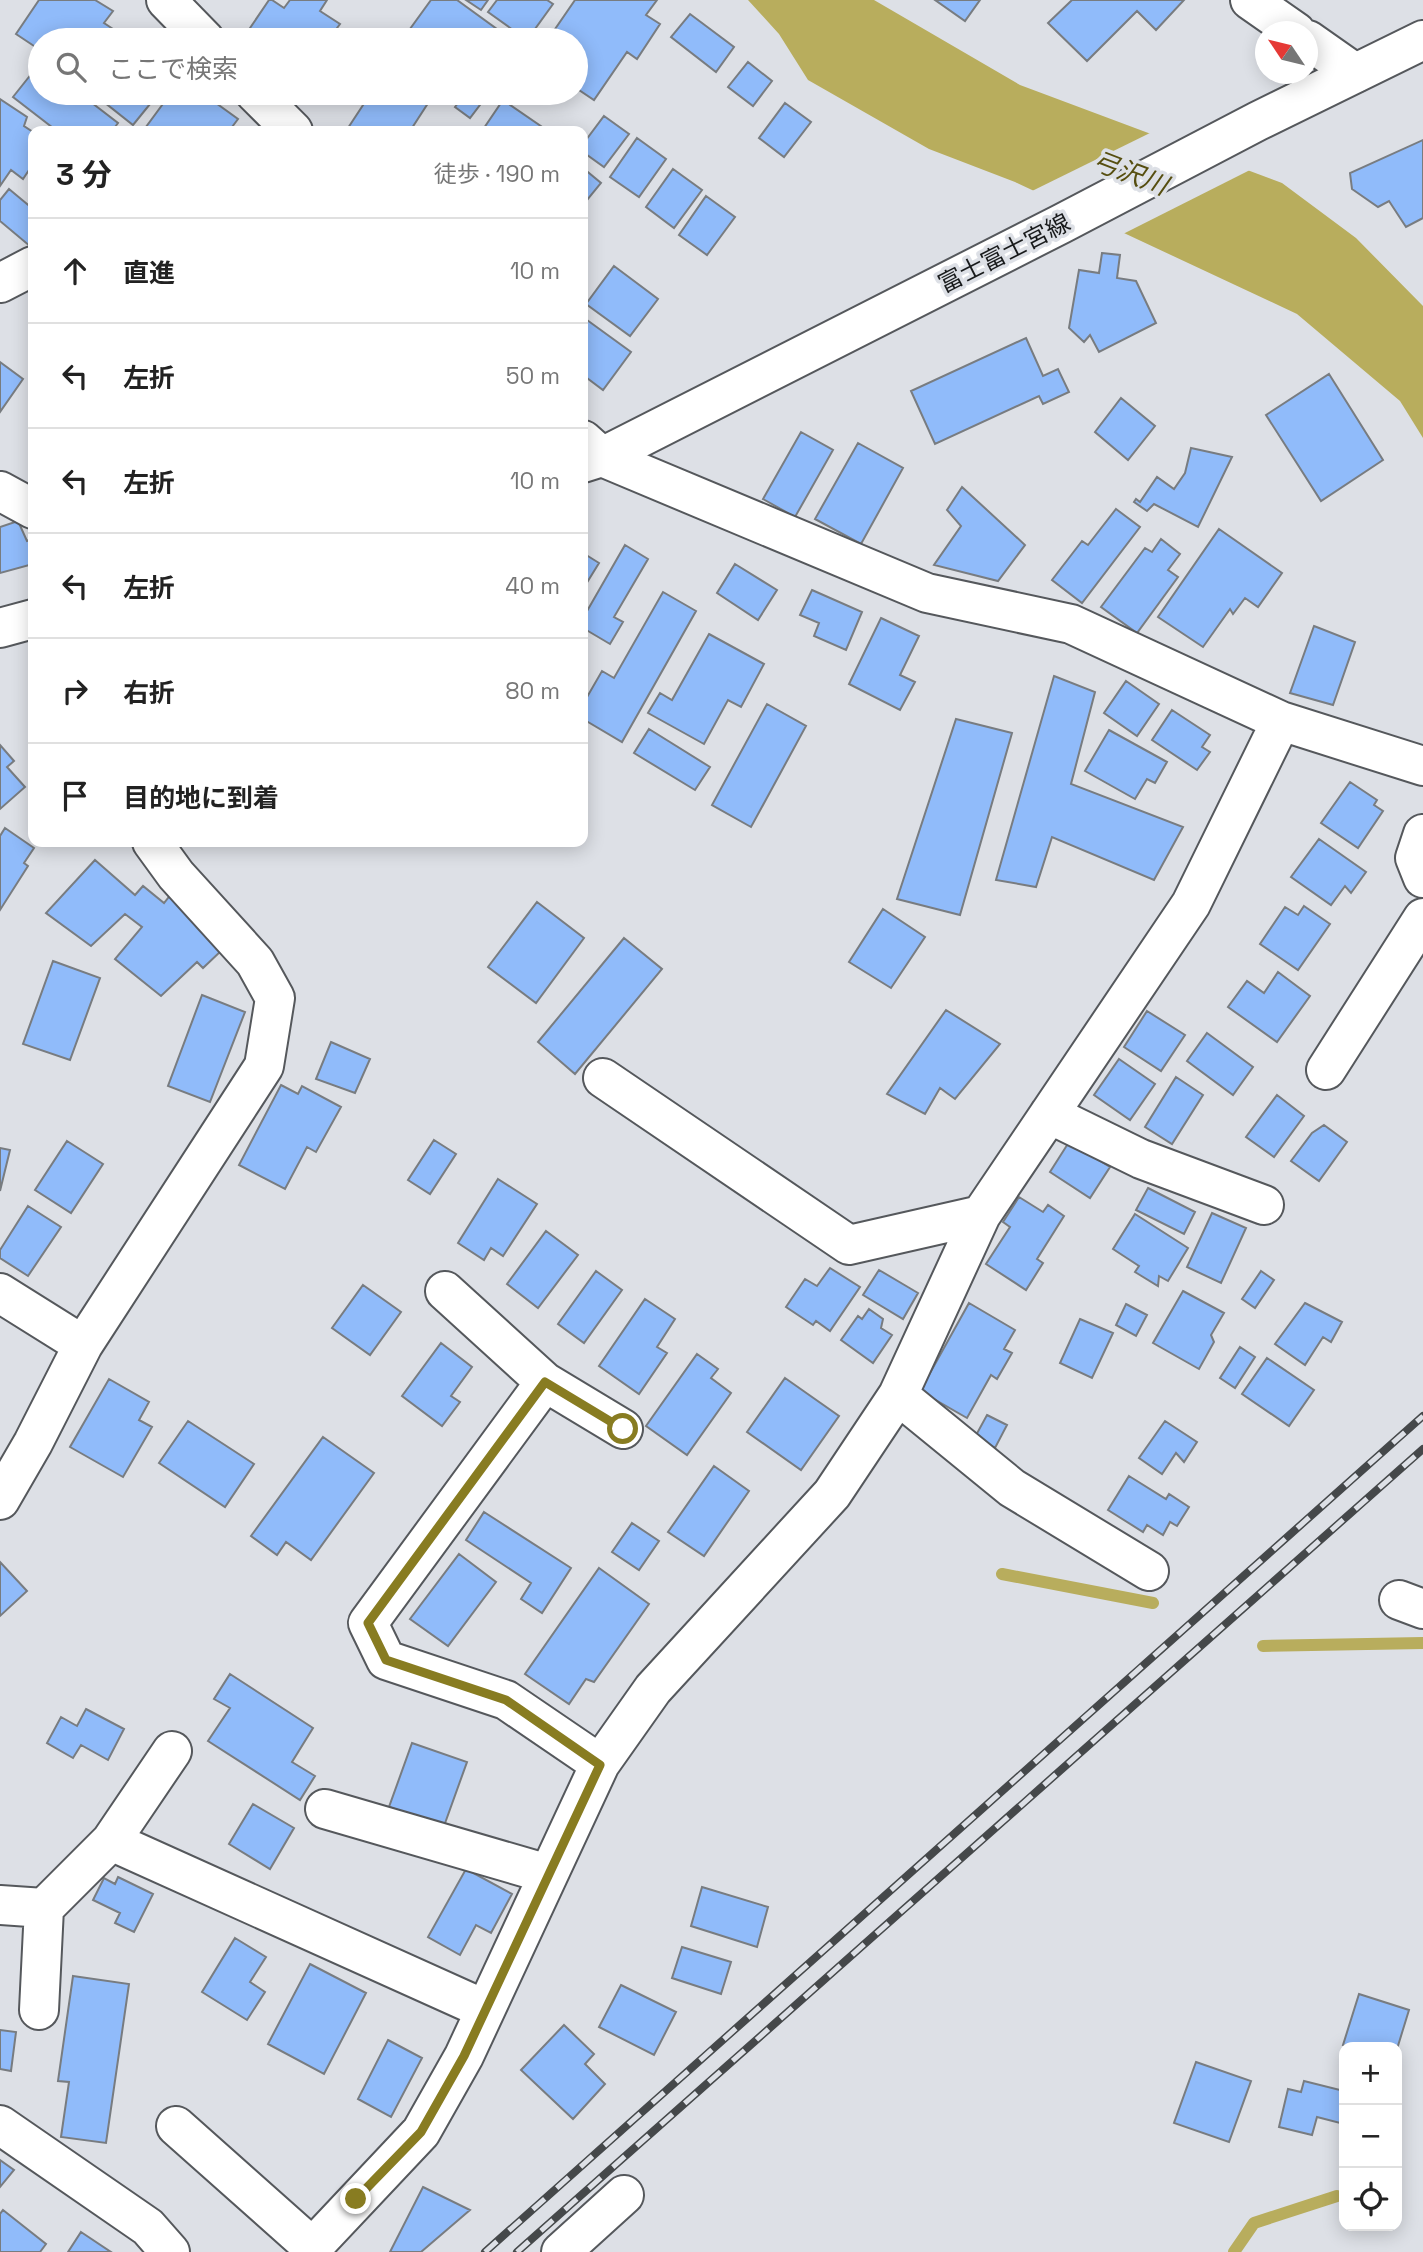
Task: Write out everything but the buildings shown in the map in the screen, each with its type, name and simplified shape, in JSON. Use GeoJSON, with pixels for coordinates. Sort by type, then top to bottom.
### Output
{"type":"FeatureCollection","features":[{"type":"Feature","properties":{"kind":"street"},"geometry":{"type":"LineString","coordinates":[[166,0],[193,28]]}},
{"type":"Feature","properties":{"kind":"street"},"geometry":{"type":"LineString","coordinates":[[1250,0],[1280,21]]}},
{"type":"Feature","properties":{"kind":"street","name":"富士富士宮線"},"geometry":{"type":"LineString","coordinates":[[589,454],[1061,224],[1212,144],[1423,40]]}},
{"type":"Feature","properties":{"kind":"street"},"geometry":{"type":"LineString","coordinates":[[1318,48],[1355,73]]}},
{"type":"Feature","properties":{"kind":"street"},"geometry":{"type":"LineString","coordinates":[[267,105],[287,126]]}},
{"type":"Feature","properties":{"kind":"street"},"geometry":{"type":"LineString","coordinates":[[0,283],[28,269]]}},
{"type":"Feature","properties":{"kind":"street"},"geometry":{"type":"LineString","coordinates":[[589,454],[927,593],[1071,624],[1281,721],[1423,766]]}},
{"type":"Feature","properties":{"kind":"street"},"geometry":{"type":"LineString","coordinates":[[0,491],[28,506]]}},
{"type":"Feature","properties":{"kind":"street"},"geometry":{"type":"LineString","coordinates":[[0,628],[28,620]]}},
{"type":"Feature","properties":{"kind":"street"},"geometry":{"type":"LineString","coordinates":[[176,2126],[310,2250],[421,2132],[464,2056],[600,1765],[653,1689],[832,1494],[898,1395],[981,1215],[1191,904],[1281,721]]}},
{"type":"Feature","properties":{"kind":"street"},"geometry":{"type":"LineString","coordinates":[[1423,834],[1415,858],[1423,878]]}},
{"type":"Feature","properties":{"kind":"street"},"geometry":{"type":"LineString","coordinates":[[0,1500],[33,1443],[83,1345],[264,1066],[275,998],[255,962],[176,875],[156,847]]}},
{"type":"Feature","properties":{"kind":"street"},"geometry":{"type":"LineString","coordinates":[[1326,1070],[1423,918]]}},
{"type":"Feature","properties":{"kind":"street"},"geometry":{"type":"LineString","coordinates":[[603,1078],[849,1245],[981,1215]]}},
{"type":"Feature","properties":{"kind":"street"},"geometry":{"type":"LineString","coordinates":[[1049,1114],[1141,1159],[1264,1205]]}},
{"type":"Feature","properties":{"kind":"street"},"geometry":{"type":"LineString","coordinates":[[444,1291],[545,1382],[623,1429]]}},
{"type":"Feature","properties":{"kind":"street"},"geometry":{"type":"LineString","coordinates":[[0,1293],[83,1345]]}},
{"type":"Feature","properties":{"kind":"street"},"geometry":{"type":"LineString","coordinates":[[545,1382],[368,1623],[386,1660],[506,1700],[600,1765]]}},
{"type":"Feature","properties":{"kind":"street"},"geometry":{"type":"LineString","coordinates":[[898,1395],[1012,1488],[1149,1571]]}},
{"type":"Feature","properties":{"kind":"street"},"geometry":{"type":"LineString","coordinates":[[39,2010],[44,1908],[111,1841],[172,1751]]}},
{"type":"Feature","properties":{"kind":"street"},"geometry":{"type":"LineString","coordinates":[[325,1809],[548,1874]]}},
{"type":"Feature","properties":{"kind":"street"},"geometry":{"type":"LineString","coordinates":[[111,1841],[484,2009]]}},
{"type":"Feature","properties":{"kind":"street"},"geometry":{"type":"LineString","coordinates":[[0,1905],[44,1908]]}},
{"type":"Feature","properties":{"kind":"street"},"geometry":{"type":"LineString","coordinates":[[0,2125],[148,2227],[170,2252]]}},
{"type":"Feature","properties":{"kind":"street"},"geometry":{"type":"LineString","coordinates":[[561,2252],[624,2195]]}},
{"type":"Feature","properties":{"kind":"water","name":"弓沢川"},"geometry":{"type":"Polygon","coordinates":[[[748,0],[874,0],[1020,85],[1282,183],[1356,238],[1423,306],[1423,438],[1400,401],[1297,314],[1015,182],[929,149],[808,80],[779,34],[748,0]]]}},
{"type":"Feature","properties":{"kind":"pier"},"geometry":{"type":"Polygon","coordinates":[[[1152,132],[1252,169],[1121,235],[1030,192],[1152,132]]]}},
{"type":"Feature","properties":{"kind":"waterway"},"geometry":{"type":"LineString","coordinates":[[1002,1574],[1153,1603]]}},
{"type":"Feature","properties":{"kind":"waterway"},"geometry":{"type":"LineString","coordinates":[[1263,1646],[1423,1643]]}},
{"type":"Feature","properties":{"kind":"waterway"},"geometry":{"type":"LineString","coordinates":[[1234,2252],[1254,2223],[1337,2196]]}},
{"type":"Feature","properties":{"kind":"railway"},"geometry":{"type":"LineString","coordinates":[[485,2252],[1423,1416]]}},
{"type":"Feature","properties":{"kind":"railway"},"geometry":{"type":"LineString","coordinates":[[517,2252],[1423,1449]]}},
{"type":"Feature","properties":{"kind":"route"},"geometry":{"type":"LineString","coordinates":[[356,2199],[421,2132],[464,2056],[600,1765],[506,1700],[386,1660],[368,1623],[545,1382],[623,1429]]}}]}
